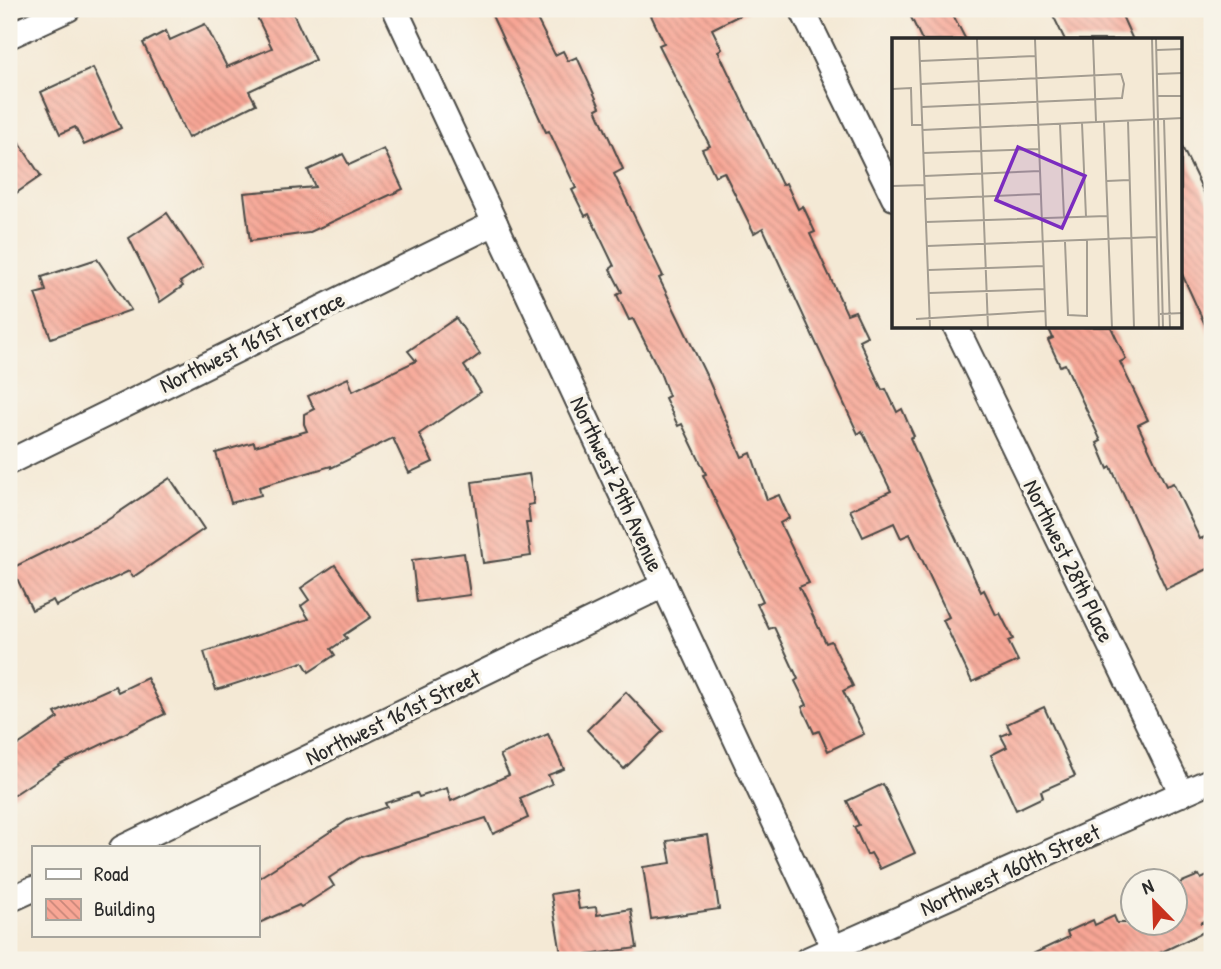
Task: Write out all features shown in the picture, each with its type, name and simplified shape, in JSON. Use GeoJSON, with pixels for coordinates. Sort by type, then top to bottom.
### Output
{"type":"FeatureCollection","features":[{"type":"Feature","properties":{"kind":"street"},"geometry":{"type":"LineString","coordinates":[[9,36],[68,9]]}},
{"type":"Feature","properties":{"kind":"street","name":"Northwest 29th Avenue"},"geometry":{"type":"LineString","coordinates":[[395,9],[836,954]]}},
{"type":"Feature","properties":{"kind":"street"},"geometry":{"type":"LineString","coordinates":[[802,9],[892,194]]}},
{"type":"Feature","properties":{"kind":"street","name":"Northwest 161st Terrace"},"geometry":{"type":"LineString","coordinates":[[9,462],[495,223]]}},
{"type":"Feature","properties":{"kind":"street","name":"Northwest 28th Place"},"geometry":{"type":"LineString","coordinates":[[957,329],[1182,794]]}},
{"type":"Feature","properties":{"kind":"street","name":"Northwest 161st Street"},"geometry":{"type":"LineString","coordinates":[[126,846],[664,586]]}},
{"type":"Feature","properties":{"kind":"street","name":"Northwest 160th Street"},"geometry":{"type":"LineString","coordinates":[[807,960],[836,954],[1212,780]]}},
{"type":"Feature","properties":{"kind":"street"},"geometry":{"type":"LineString","coordinates":[[9,900],[32,889]]}},
{"type":"Feature","properties":{"kind":"building"},"geometry":{"type":"Polygon","coordinates":[[[253,9],[291,9],[315,60],[249,91],[256,104],[188,138],[143,43],[166,31],[170,40],[205,24],[227,67],[272,48],[253,9]]]}},
{"type":"Feature","properties":{"kind":"building"},"geometry":{"type":"Polygon","coordinates":[[[489,9],[532,9],[555,55],[563,51],[568,61],[577,57],[600,107],[596,109],[623,169],[614,174],[663,276],[659,278],[742,457],[751,453],[767,500],[779,495],[789,518],[780,523],[809,583],[799,587],[826,643],[831,641],[853,686],[843,691],[864,734],[828,751],[819,731],[814,733],[802,707],[807,705],[795,681],[798,679],[774,627],[769,629],[757,604],[763,601],[703,475],[706,474],[682,424],[678,426],[665,398],[669,396],[659,370],[633,319],[629,320],[617,295],[622,292],[610,269],[614,266],[589,214],[585,216],[572,190],[576,188],[549,131],[546,132],[489,9]]]}},
{"type":"Feature","properties":{"kind":"building"},"geometry":{"type":"Polygon","coordinates":[[[648,9],[752,9],[712,29],[722,49],[718,51],[782,185],[786,183],[798,209],[803,206],[815,232],[810,234],[847,314],[855,311],[867,336],[859,340],[882,390],[886,389],[897,412],[902,409],[914,436],[910,438],[928,479],[981,592],[984,590],[996,615],[1000,613],[1013,639],[1008,641],[1018,661],[972,682],[943,620],[949,617],[910,534],[901,538],[894,523],[863,537],[850,510],[891,491],[862,431],[858,434],[763,228],[754,233],[724,172],[715,176],[702,149],[710,146],[659,45],[664,43],[648,9]]]}},
{"type":"Feature","properties":{"kind":"building"},"geometry":{"type":"Polygon","coordinates":[[[907,9],[950,9],[965,38],[921,38],[907,9]]]}},
{"type":"Feature","properties":{"kind":"building"},"geometry":{"type":"Polygon","coordinates":[[[1050,9],[1119,9],[1132,38],[1064,38],[1050,9]]]}},
{"type":"Feature","properties":{"kind":"building"},"geometry":{"type":"Polygon","coordinates":[[[93,68],[121,128],[84,145],[75,127],[60,134],[41,92],[93,68]]]}},
{"type":"Feature","properties":{"kind":"building"},"geometry":{"type":"Polygon","coordinates":[[[9,127],[41,176],[9,198],[9,127]]]}},
{"type":"Feature","properties":{"kind":"building"},"geometry":{"type":"Polygon","coordinates":[[[1182,147],[1212,209],[1212,340],[1182,274],[1182,147]]]}},
{"type":"Feature","properties":{"kind":"building"},"geometry":{"type":"Polygon","coordinates":[[[384,149],[403,189],[308,233],[250,241],[244,193],[315,187],[308,170],[343,154],[349,165],[384,149]]]}},
{"type":"Feature","properties":{"kind":"building"},"geometry":{"type":"Polygon","coordinates":[[[167,213],[203,267],[180,282],[183,286],[160,302],[129,238],[167,213]]]}},
{"type":"Feature","properties":{"kind":"building"},"geometry":{"type":"Polygon","coordinates":[[[97,259],[131,310],[51,338],[35,294],[46,291],[42,277],[97,259]]]}},
{"type":"Feature","properties":{"kind":"building"},"geometry":{"type":"Polygon","coordinates":[[[456,318],[480,354],[464,366],[481,392],[419,434],[433,462],[409,473],[393,438],[331,468],[259,487],[261,495],[231,503],[216,453],[254,442],[255,446],[307,431],[304,414],[314,409],[308,396],[348,378],[353,391],[416,361],[408,351],[456,318]]]}},
{"type":"Feature","properties":{"kind":"building"},"geometry":{"type":"Polygon","coordinates":[[[1049,329],[1112,329],[1126,359],[1120,362],[1148,420],[1138,425],[1166,486],[1173,483],[1200,539],[1212,534],[1212,567],[1166,589],[1111,467],[1108,469],[1097,443],[1101,441],[1065,364],[1060,366],[1048,340],[1053,338],[1049,329]]]}},
{"type":"Feature","properties":{"kind":"building"},"geometry":{"type":"Polygon","coordinates":[[[529,474],[534,504],[528,505],[530,523],[526,523],[531,556],[483,563],[472,482],[529,474]]]}},
{"type":"Feature","properties":{"kind":"building"},"geometry":{"type":"Polygon","coordinates":[[[170,478],[204,529],[133,577],[129,571],[56,606],[53,600],[32,610],[12,568],[103,523],[170,478]]]}},
{"type":"Feature","properties":{"kind":"building"},"geometry":{"type":"Polygon","coordinates":[[[464,553],[470,595],[417,602],[412,560],[464,553]]]}},
{"type":"Feature","properties":{"kind":"building"},"geometry":{"type":"Polygon","coordinates":[[[335,565],[371,617],[344,635],[347,638],[331,649],[335,655],[309,672],[303,662],[216,690],[204,652],[309,619],[301,606],[309,600],[301,588],[335,565]]]}},
{"type":"Feature","properties":{"kind":"building"},"geometry":{"type":"Polygon","coordinates":[[[147,678],[165,714],[61,764],[9,798],[9,751],[58,718],[55,713],[115,686],[118,692],[147,678]]]}},
{"type":"Feature","properties":{"kind":"building"},"geometry":{"type":"Polygon","coordinates":[[[626,692],[663,731],[624,769],[587,730],[626,692]]]}},
{"type":"Feature","properties":{"kind":"building"},"geometry":{"type":"Polygon","coordinates":[[[1044,707],[1075,776],[1041,791],[1043,797],[1016,810],[991,755],[1007,747],[1001,736],[1011,732],[1007,724],[1044,707]]]}},
{"type":"Feature","properties":{"kind":"building"},"geometry":{"type":"Polygon","coordinates":[[[548,734],[564,769],[548,775],[552,784],[520,798],[528,818],[493,834],[486,818],[361,857],[329,878],[334,886],[301,907],[299,905],[259,923],[259,878],[348,820],[387,807],[385,803],[417,793],[419,797],[447,788],[451,801],[509,775],[500,755],[548,734]]]}},
{"type":"Feature","properties":{"kind":"building"},"geometry":{"type":"Polygon","coordinates":[[[883,784],[915,853],[880,869],[871,853],[867,855],[854,827],[859,825],[847,801],[883,784]]]}},
{"type":"Feature","properties":{"kind":"building"},"geometry":{"type":"Polygon","coordinates":[[[708,835],[719,909],[651,919],[643,867],[671,863],[667,841],[708,835]]]}},
{"type":"Feature","properties":{"kind":"building"},"geometry":{"type":"Polygon","coordinates":[[[1212,874],[1212,917],[1200,923],[1212,923],[1212,928],[1145,960],[1020,960],[1069,937],[1067,932],[1093,920],[1095,925],[1114,916],[1117,923],[1120,923],[1120,937],[1190,937],[1190,879],[1199,875],[1201,879],[1212,874]]]}},
{"type":"Feature","properties":{"kind":"building"},"geometry":{"type":"Polygon","coordinates":[[[576,890],[579,909],[596,907],[597,915],[631,909],[637,948],[587,955],[588,960],[562,960],[551,894],[576,890]]]}}]}
